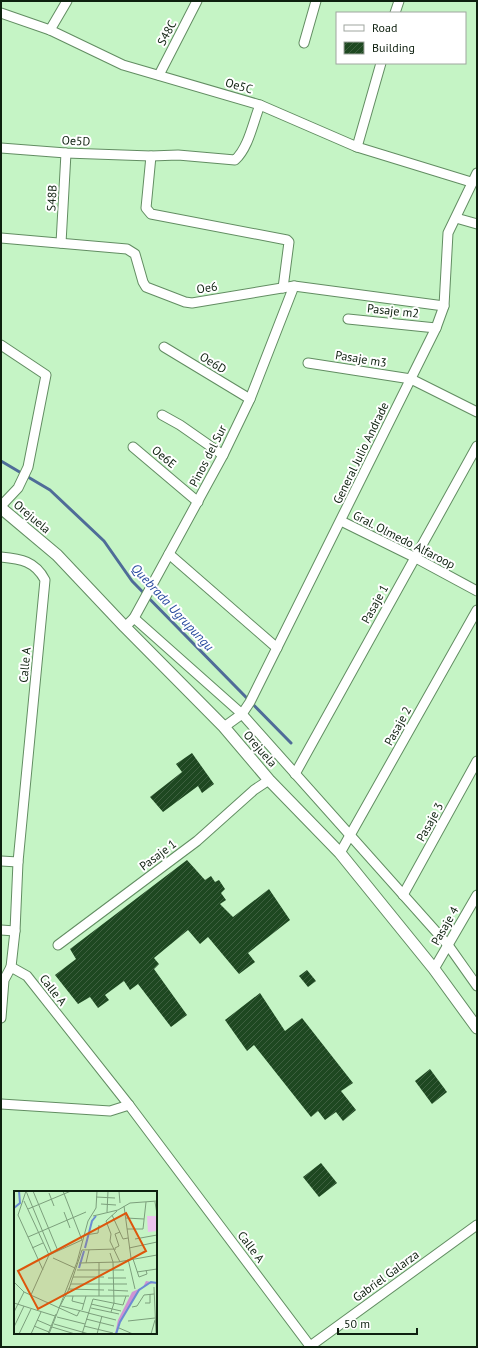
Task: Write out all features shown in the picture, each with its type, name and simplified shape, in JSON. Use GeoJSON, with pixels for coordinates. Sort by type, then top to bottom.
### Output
{"type":"FeatureCollection","features":[{"type":"Feature","properties":{"kind":"street"},"geometry":{"type":"LineString","coordinates":[[50,30],[67,1]]}},
{"type":"Feature","properties":{"kind":"street","name":"S48C"},"geometry":{"type":"LineString","coordinates":[[159,75],[197,1]]}},
{"type":"Feature","properties":{"kind":"street"},"geometry":{"type":"LineString","coordinates":[[304,43],[316,1]]}},
{"type":"Feature","properties":{"kind":"street"},"geometry":{"type":"LineString","coordinates":[[395,12],[399,1]]}},
{"type":"Feature","properties":{"kind":"street","name":"Oe5C"},"geometry":{"type":"LineString","coordinates":[[1,13],[50,30],[116,62],[260,105],[356,147],[471,182]]}},
{"type":"Feature","properties":{"kind":"street"},"geometry":{"type":"LineString","coordinates":[[356,147],[381,64]]}},
{"type":"Feature","properties":{"kind":"street","name":"Oe5D"},"geometry":{"type":"LineString","coordinates":[[1,148],[66,153],[151,156],[178,155],[235,160],[244,148],[260,105]]}},
{"type":"Feature","properties":{"kind":"street","name":"S48B"},"geometry":{"type":"LineString","coordinates":[[61,243],[66,153]]}},
{"type":"Feature","properties":{"kind":"street"},"geometry":{"type":"LineString","coordinates":[[151,156],[146,208],[148,212],[151,214],[287,240],[289,242],[283,288]]}},
{"type":"Feature","properties":{"kind":"street","name":"General Julio Andrade"},"geometry":{"type":"LineString","coordinates":[[224,727],[242,714],[250,702],[436,328],[444,306],[447,238],[471,182],[477,173]]}},
{"type":"Feature","properties":{"kind":"street"},"geometry":{"type":"LineString","coordinates":[[456,218],[477,224]]}},
{"type":"Feature","properties":{"kind":"street","name":"Oe6"},"geometry":{"type":"LineString","coordinates":[[1,238],[127,249],[135,254],[143,282],[146,287],[184,302],[294,286],[444,306]]}},
{"type":"Feature","properties":{"kind":"street","name":"Pinos del Sur"},"geometry":{"type":"LineString","coordinates":[[124,627],[134,618],[223,455],[250,399],[294,286]]}},
{"type":"Feature","properties":{"kind":"street","name":"Pasaje m2"},"geometry":{"type":"LineString","coordinates":[[348,319],[436,328]]}},
{"type":"Feature","properties":{"kind":"street"},"geometry":{"type":"LineString","coordinates":[[1,345],[46,374],[28,467],[18,488],[1,507]]}},
{"type":"Feature","properties":{"kind":"street","name":"Oe6D"},"geometry":{"type":"LineString","coordinates":[[164,347],[250,399]]}},
{"type":"Feature","properties":{"kind":"street","name":"Pasaje m3"},"geometry":{"type":"LineString","coordinates":[[308,363],[410,379],[477,412]]}},
{"type":"Feature","properties":{"kind":"street"},"geometry":{"type":"LineString","coordinates":[[162,415],[180,425],[223,455]]}},
{"type":"Feature","properties":{"kind":"street","name":"Pasaje 1"},"geometry":{"type":"LineString","coordinates":[[295,774],[414,557],[477,446]]}},
{"type":"Feature","properties":{"kind":"street","name":"Oe6E"},"geometry":{"type":"LineString","coordinates":[[133,448],[198,502]]}},
{"type":"Feature","properties":{"kind":"street","name":"Orejuela"},"geometry":{"type":"LineString","coordinates":[[1,507],[57,555],[124,627],[224,727],[268,780],[340,853],[434,969],[477,1028]]}},
{"type":"Feature","properties":{"kind":"street","name":"Gral. Olmedo Alfaroop"},"geometry":{"type":"LineString","coordinates":[[341,521],[414,557],[477,591]]}},
{"type":"Feature","properties":{"kind":"street"},"geometry":{"type":"LineString","coordinates":[[169,554],[277,648]]}},
{"type":"Feature","properties":{"kind":"street","name":"Calle A"},"geometry":{"type":"LineString","coordinates":[[1,557],[21,559],[34,565],[41,572],[45,580],[18,862],[15,931],[11,967],[27,976],[128,1105],[309,1346]]}},
{"type":"Feature","properties":{"kind":"street","name":"Pasaje 2"},"geometry":{"type":"LineString","coordinates":[[340,853],[477,610]]}},
{"type":"Feature","properties":{"kind":"street"},"geometry":{"type":"LineString","coordinates":[[134,618],[242,714],[350,837],[448,945],[477,986]]}},
{"type":"Feature","properties":{"kind":"street","name":"Pasaje 3"},"geometry":{"type":"LineString","coordinates":[[403,895],[477,761]]}},
{"type":"Feature","properties":{"kind":"street","name":"Pasaje 1"},"geometry":{"type":"LineString","coordinates":[[58,945],[197,841],[254,790],[268,780]]}},
{"type":"Feature","properties":{"kind":"street"},"geometry":{"type":"LineString","coordinates":[[1,861],[18,862]]}},
{"type":"Feature","properties":{"kind":"street","name":"Pasaje 4"},"geometry":{"type":"LineString","coordinates":[[434,969],[477,895]]}},
{"type":"Feature","properties":{"kind":"street"},"geometry":{"type":"LineString","coordinates":[[1,930],[15,931]]}},
{"type":"Feature","properties":{"kind":"street"},"geometry":{"type":"LineString","coordinates":[[1,969],[11,967]]}},
{"type":"Feature","properties":{"kind":"street"},"geometry":{"type":"LineString","coordinates":[[1,1018],[4,980],[11,967]]}},
{"type":"Feature","properties":{"kind":"street"},"geometry":{"type":"LineString","coordinates":[[1,1104],[110,1111],[128,1105]]}},
{"type":"Feature","properties":{"kind":"street","name":"Gabriel Galarza"},"geometry":{"type":"LineString","coordinates":[[309,1346],[477,1225]]}},
{"type":"Feature","properties":{"kind":"building"},"geometry":{"type":"Polygon","coordinates":[[[192,753],[214,784],[202,793],[198,786],[163,812],[150,797],[182,772],[176,764],[192,753]]]}},
{"type":"Feature","properties":{"kind":"building"},"geometry":{"type":"Polygon","coordinates":[[[187,860],[205,880],[211,876],[215,882],[219,880],[225,889],[221,893],[226,900],[220,904],[233,917],[269,889],[290,920],[248,953],[255,962],[239,974],[208,937],[200,944],[188,930],[154,958],[159,964],[154,969],[187,1015],[171,1027],[138,984],[130,990],[124,981],[105,995],[109,1000],[98,1008],[90,997],[78,1004],[55,975],[76,959],[70,949],[187,860]]]}},
{"type":"Feature","properties":{"kind":"building"},"geometry":{"type":"Polygon","coordinates":[[[307,970],[316,981],[308,987],[299,976],[307,970]]]}},
{"type":"Feature","properties":{"kind":"building"},"geometry":{"type":"Polygon","coordinates":[[[260,993],[285,1031],[302,1018],[353,1083],[341,1091],[356,1110],[343,1121],[336,1112],[325,1120],[318,1111],[311,1117],[254,1045],[247,1051],[225,1020],[260,993]]]}},
{"type":"Feature","properties":{"kind":"building"},"geometry":{"type":"Polygon","coordinates":[[[430,1069],[447,1092],[432,1104],[415,1081],[430,1069]]]}},
{"type":"Feature","properties":{"kind":"building"},"geometry":{"type":"Polygon","coordinates":[[[321,1163],[337,1183],[319,1197],[303,1177],[321,1163]]]}},
{"type":"Feature","properties":{"kind":"waterway","name":"Quebrada Ugrupungu"},"geometry":{"type":"LineString","coordinates":[[1,461],[50,490],[104,541],[132,581],[291,743]]}}]}
